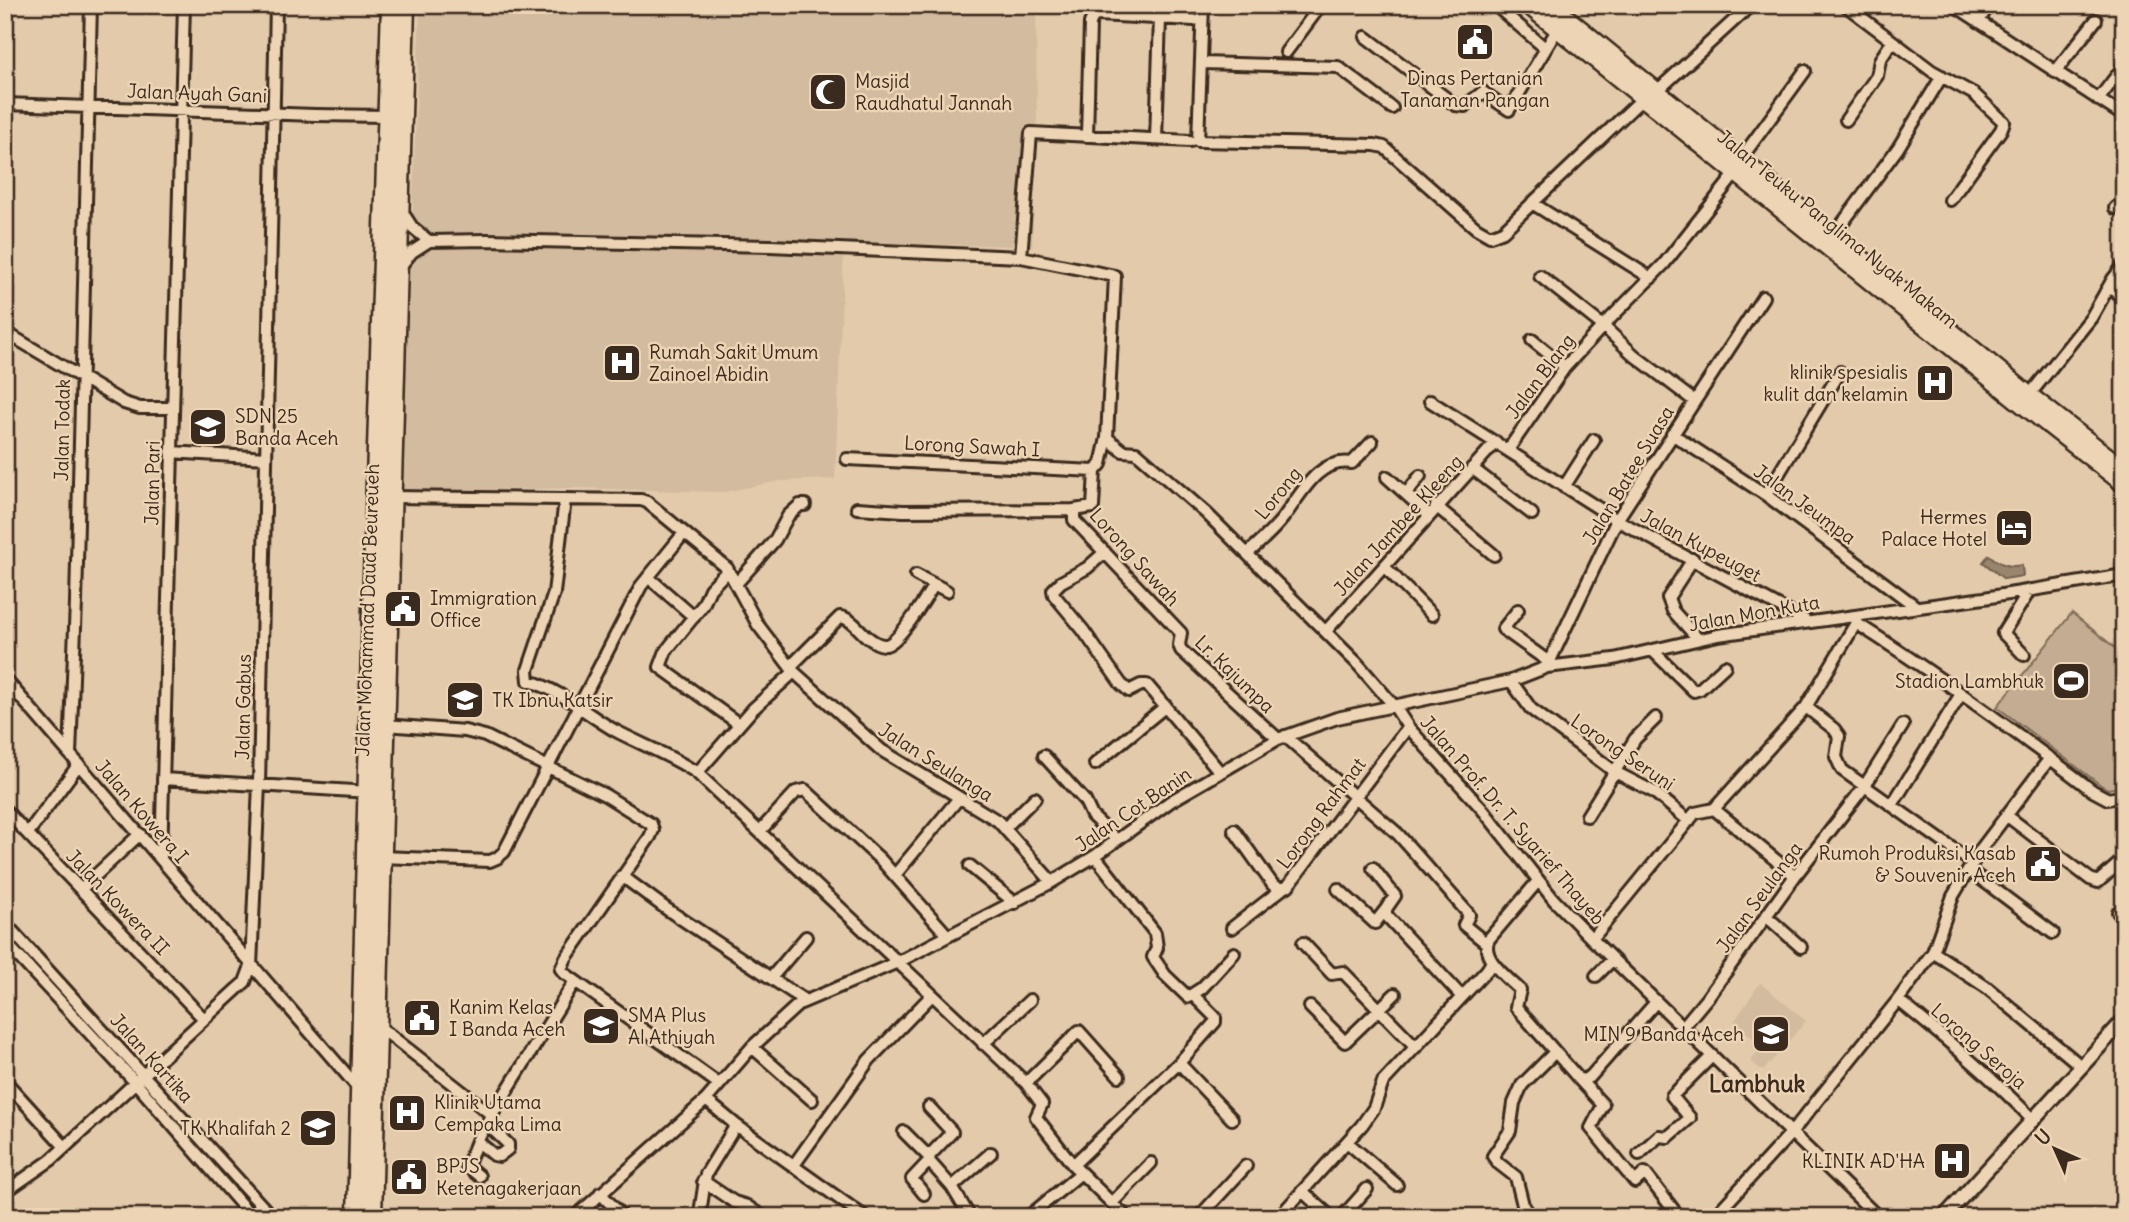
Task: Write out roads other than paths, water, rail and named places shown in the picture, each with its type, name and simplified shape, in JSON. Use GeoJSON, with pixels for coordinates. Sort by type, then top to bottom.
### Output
{"type":"FeatureCollection","features":[{"type":"Feature","properties":{"kind":"highway","name":"Jalan Mohammad Daud Beureueh"},"geometry":{"type":"LineString","coordinates":[[357,1217],[369,792],[389,332],[398,269],[396,69],[391,5]]}},
{"type":"Feature","properties":{"kind":"highway","name":"Jalan Mohammad Daud Beureueh"},"geometry":{"type":"LineString","coordinates":[[372,1217],[391,497],[387,116],[405,5]]}},
{"type":"Feature","properties":{"kind":"main road","name":"Jalan Teuku Panglima Nyak Makam"},"geometry":{"type":"LineString","coordinates":[[1540,7],[2121,477]]}},
{"type":"Feature","properties":{"kind":"main road","name":"Jalan Teuku Panglima Nyak Makam"},"geometry":{"type":"LineString","coordinates":[[1540,7],[1557,30],[1650,94]]}},
{"type":"Feature","properties":{"kind":"main road","name":"Jalan Teuku Panglima Nyak Makam"},"geometry":{"type":"LineString","coordinates":[[1738,167],[1833,236],[2025,400]]}},
{"type":"Feature","properties":{"kind":"street","name":"Jalan Todak"},"geometry":{"type":"LineString","coordinates":[[69,754],[91,5]]}},
{"type":"Feature","properties":{"kind":"street","name":"Jalan Pari"},"geometry":{"type":"LineString","coordinates":[[161,859],[184,5]]}},
{"type":"Feature","properties":{"kind":"street","name":"Jalan Gabus"},"geometry":{"type":"LineString","coordinates":[[251,966],[259,785],[276,5]]}},
{"type":"Feature","properties":{"kind":"street"},"geometry":{"type":"LineString","coordinates":[[1203,5],[1198,141],[1384,147],[1476,228],[1490,236],[1503,230],[1751,5]]}},
{"type":"Feature","properties":{"kind":"street"},"geometry":{"type":"LineString","coordinates":[[1286,52],[1321,5]]}},
{"type":"Feature","properties":{"kind":"street"},"geometry":{"type":"LineString","coordinates":[[1495,5],[1545,48]]}},
{"type":"Feature","properties":{"kind":"street"},"geometry":{"type":"LineString","coordinates":[[1845,5],[1892,42],[1942,76],[1975,94],[2002,118],[2004,123],[1950,200]]}},
{"type":"Feature","properties":{"kind":"street"},"geometry":{"type":"LineString","coordinates":[[1954,5],[2124,116]]}},
{"type":"Feature","properties":{"kind":"street"},"geometry":{"type":"LineString","coordinates":[[1979,23],[1988,5]]}},
{"type":"Feature","properties":{"kind":"street"},"geometry":{"type":"LineString","coordinates":[[1087,136],[1090,21],[1097,15],[1194,20]]}},
{"type":"Feature","properties":{"kind":"street"},"geometry":{"type":"LineString","coordinates":[[1156,139],[1160,18]]}},
{"type":"Feature","properties":{"kind":"street"},"geometry":{"type":"LineString","coordinates":[[2055,72],[2096,20]]}},
{"type":"Feature","properties":{"kind":"street"},"geometry":{"type":"LineString","coordinates":[[1366,37],[1455,105],[1465,106],[1483,92],[1509,110],[1557,30]]}},
{"type":"Feature","properties":{"kind":"street"},"geometry":{"type":"LineString","coordinates":[[1846,120],[1877,76],[1880,60],[1892,42]]}},
{"type":"Feature","properties":{"kind":"street"},"geometry":{"type":"LineString","coordinates":[[1202,63],[1338,68],[1392,108]]}},
{"type":"Feature","properties":{"kind":"street"},"geometry":{"type":"LineString","coordinates":[[2098,100],[2124,66]]}},
{"type":"Feature","properties":{"kind":"street"},"geometry":{"type":"LineString","coordinates":[[1603,326],[1676,250],[1805,71]]}},
{"type":"Feature","properties":{"kind":"street"},"geometry":{"type":"LineString","coordinates":[[1833,236],[1898,148],[1942,76]]}},
{"type":"Feature","properties":{"kind":"street","name":"Jalan Ayah Gani"},"geometry":{"type":"LineString","coordinates":[[5,104],[387,116]]}},
{"type":"Feature","properties":{"kind":"street"},"geometry":{"type":"LineString","coordinates":[[398,269],[412,252],[429,241],[700,245],[1021,257],[1031,133],[1190,141]]}},
{"type":"Feature","properties":{"kind":"street"},"geometry":{"type":"LineString","coordinates":[[1532,203],[1651,278]]}},
{"type":"Feature","properties":{"kind":"street"},"geometry":{"type":"LineString","coordinates":[[399,206],[412,227],[429,241]]}},
{"type":"Feature","properties":{"kind":"street","name":"Lorong Sawah"},"geometry":{"type":"LineString","coordinates":[[1021,257],[1115,276],[1107,439],[1101,464],[1095,471],[1093,507],[1074,510],[1074,520],[1179,631]]}},
{"type":"Feature","properties":{"kind":"street"},"geometry":{"type":"LineString","coordinates":[[2025,400],[2091,318],[2124,265]]}},
{"type":"Feature","properties":{"kind":"street","name":"Jalan Batee Suasa"},"geometry":{"type":"LineString","coordinates":[[1540,276],[1603,326],[1635,356],[1693,400],[1617,520],[1548,665]]}},
{"type":"Feature","properties":{"kind":"street"},"geometry":{"type":"LineString","coordinates":[[2110,285],[2124,301]]}},
{"type":"Feature","properties":{"kind":"street"},"geometry":{"type":"LineString","coordinates":[[1693,400],[1763,297]]}},
{"type":"Feature","properties":{"kind":"street","name":"Jalan Blang"},"geometry":{"type":"LineString","coordinates":[[1508,450],[1565,367],[1603,326]]}},
{"type":"Feature","properties":{"kind":"street"},"geometry":{"type":"LineString","coordinates":[[5,332],[128,405],[140,408],[172,408]]}},
{"type":"Feature","properties":{"kind":"street"},"geometry":{"type":"LineString","coordinates":[[1532,340],[1565,367]]}},
{"type":"Feature","properties":{"kind":"street"},"geometry":{"type":"LineString","coordinates":[[1766,495],[1840,372]]}},
{"type":"Feature","properties":{"kind":"street","name":"Jalan Kupeuget"},"geometry":{"type":"LineString","coordinates":[[1430,401],[1617,520],[1806,621]]}},
{"type":"Feature","properties":{"kind":"street","name":"Jalan Jeumpa"},"geometry":{"type":"LineString","coordinates":[[1672,434],[1766,495],[1915,606]]}},
{"type":"Feature","properties":{"kind":"street","name":"Jalan Prof. Dr. T. Syarief Thayeb"},"geometry":{"type":"LineString","coordinates":[[1107,439],[1123,451],[1136,452],[1248,553],[1326,631],[1483,810],[1538,881],[1592,939],[1878,1217]]}},
{"type":"Feature","properties":{"kind":"street"},"geometry":{"type":"LineString","coordinates":[[1564,487],[1594,440]]}},
{"type":"Feature","properties":{"kind":"street","name":"Lorong"},"geometry":{"type":"LineString","coordinates":[[1248,553],[1282,520],[1315,474],[1342,462],[1352,463],[1372,442]]}},
{"type":"Feature","properties":{"kind":"street","name":"Jalan Jambee Kleeng"},"geometry":{"type":"LineString","coordinates":[[1326,631],[1496,442]]}},
{"type":"Feature","properties":{"kind":"street"},"geometry":{"type":"LineString","coordinates":[[171,452],[266,458]]}},
{"type":"Feature","properties":{"kind":"street","name":"Lorong Sawah I"},"geometry":{"type":"LineString","coordinates":[[847,459],[1095,471]]}},
{"type":"Feature","properties":{"kind":"street"},"geometry":{"type":"LineString","coordinates":[[1472,468],[1532,514]]}},
{"type":"Feature","properties":{"kind":"street"},"geometry":{"type":"LineString","coordinates":[[1406,495],[1420,475]]}},
{"type":"Feature","properties":{"kind":"street"},"geometry":{"type":"LineString","coordinates":[[1387,477],[1406,495],[1494,555]]}},
{"type":"Feature","properties":{"kind":"street"},"geometry":{"type":"LineString","coordinates":[[391,497],[647,502],[728,570],[710,589],[703,605],[666,651],[660,667],[739,724]]}},
{"type":"Feature","properties":{"kind":"street"},"geometry":{"type":"LineString","coordinates":[[565,499],[554,593],[528,670],[529,681],[542,685],[613,729],[681,762],[697,773],[1026,1083],[1042,1104],[1036,1117],[1077,1169],[1126,1217]]}},
{"type":"Feature","properties":{"kind":"street"},"geometry":{"type":"LineString","coordinates":[[736,584],[775,540],[788,516],[800,505],[805,505]]}},
{"type":"Feature","properties":{"kind":"street"},"geometry":{"type":"LineString","coordinates":[[857,508],[903,511],[1074,510]]}},
{"type":"Feature","properties":{"kind":"street"},"geometry":{"type":"LineString","coordinates":[[380,857],[489,861],[497,858],[511,843],[578,706],[648,577],[684,533]]}},
{"type":"Feature","properties":{"kind":"street"},"geometry":{"type":"LineString","coordinates":[[1105,552],[1087,568],[1058,584],[1054,595],[1125,689],[1132,690],[1145,684],[1220,772]]}},
{"type":"Feature","properties":{"kind":"street"},"geometry":{"type":"LineString","coordinates":[[1693,559],[1668,598],[1673,611],[1698,639]]}},
{"type":"Feature","properties":{"kind":"street"},"geometry":{"type":"LineString","coordinates":[[1385,567],[1432,615]]}},
{"type":"Feature","properties":{"kind":"street","name":"Jalan Seulanga"},"geometry":{"type":"LineString","coordinates":[[728,570],[758,625],[792,669],[868,741],[1005,828],[1052,882]]}},
{"type":"Feature","properties":{"kind":"street"},"geometry":{"type":"LineString","coordinates":[[916,575],[947,590]]}},
{"type":"Feature","properties":{"kind":"street","name":"Jalan Mon Kuta"},"geometry":{"type":"LineString","coordinates":[[1395,707],[1511,681],[1548,665],[1614,659],[1698,639],[1806,621],[1855,619],[1915,606],[2124,575]]}},
{"type":"Feature","properties":{"kind":"street"},"geometry":{"type":"LineString","coordinates":[[648,577],[694,617]]}},
{"type":"Feature","properties":{"kind":"street"},"geometry":{"type":"LineString","coordinates":[[697,773],[739,724],[840,617],[847,618],[876,643],[887,645],[905,626],[934,585]]}},
{"type":"Feature","properties":{"kind":"street"},"geometry":{"type":"LineString","coordinates":[[2024,655],[2003,634],[2030,590]]}},
{"type":"Feature","properties":{"kind":"street"},"geometry":{"type":"LineString","coordinates":[[1518,610],[1503,629],[1548,665]]}},
{"type":"Feature","properties":{"kind":"street"},"geometry":{"type":"LineString","coordinates":[[1592,939],[1689,821],[1701,810],[1714,809],[1806,707],[1855,619],[2102,797],[2108,799],[2124,796]]}},
{"type":"Feature","properties":{"kind":"street","name":"Lr. Kajumpa"},"geometry":{"type":"LineString","coordinates":[[1179,631],[1181,650],[1282,737],[1356,795],[1398,834],[1467,912],[1469,915],[1464,925],[1466,928],[1486,943]]}},
{"type":"Feature","properties":{"kind":"street"},"geometry":{"type":"LineString","coordinates":[[1652,650],[1695,691],[1725,666]]}},
{"type":"Feature","properties":{"kind":"street","name":"Jalan Kowera I"},"geometry":{"type":"LineString","coordinates":[[5,679],[360,1090]]}},
{"type":"Feature","properties":{"kind":"street","name":"Lorong Seruni"},"geometry":{"type":"LineString","coordinates":[[1511,681],[1531,709],[1615,772],[1654,792],[1689,821]]}},
{"type":"Feature","properties":{"kind":"street"},"geometry":{"type":"LineString","coordinates":[[1892,805],[1961,694]]}},
{"type":"Feature","properties":{"kind":"street"},"geometry":{"type":"LineString","coordinates":[[1095,764],[1166,706]]}},
{"type":"Feature","properties":{"kind":"street","name":"Jalan Cot Banin"},"geometry":{"type":"LineString","coordinates":[[804,1000],[898,962],[1015,903],[1095,856],[1171,801],[1282,737],[1338,718],[1395,707]]}},
{"type":"Feature","properties":{"kind":"street"},"geometry":{"type":"LineString","coordinates":[[1806,707],[1839,736],[1836,757],[1842,770],[1971,866],[2053,933]]}},
{"type":"Feature","properties":{"kind":"street"},"geometry":{"type":"LineString","coordinates":[[1587,816],[1635,739],[1656,718]]}},
{"type":"Feature","properties":{"kind":"street"},"geometry":{"type":"LineString","coordinates":[[385,724],[465,731],[485,736],[605,795],[651,824],[652,833],[561,967],[561,971],[719,1084]]}},
{"type":"Feature","properties":{"kind":"street","name":"Jalan Seulanga"},"geometry":{"type":"LineString","coordinates":[[1682,1028],[1864,787],[1903,725]]}},
{"type":"Feature","properties":{"kind":"street","name":"Lorong Rahmat"},"geometry":{"type":"LineString","coordinates":[[1234,830],[1273,885],[1282,889],[1288,886],[1408,727]]}},
{"type":"Feature","properties":{"kind":"street"},"geometry":{"type":"LineString","coordinates":[[1044,756],[1085,801],[1092,816],[1117,840]]}},
{"type":"Feature","properties":{"kind":"street"},"geometry":{"type":"LineString","coordinates":[[1714,1217],[1792,1132],[1899,1000],[1933,952],[1953,896],[1971,866],[2050,758]]}},
{"type":"Feature","properties":{"kind":"street"},"geometry":{"type":"LineString","coordinates":[[28,833],[79,764]]}},
{"type":"Feature","properties":{"kind":"street"},"geometry":{"type":"LineString","coordinates":[[163,779],[369,792]]}},
{"type":"Feature","properties":{"kind":"street"},"geometry":{"type":"LineString","coordinates":[[760,831],[796,792],[805,790],[895,875],[948,936]]}},
{"type":"Feature","properties":{"kind":"street"},"geometry":{"type":"LineString","coordinates":[[895,875],[960,798]]}},
{"type":"Feature","properties":{"kind":"street"},"geometry":{"type":"LineString","coordinates":[[1005,828],[1035,799]]}},
{"type":"Feature","properties":{"kind":"street"},"geometry":{"type":"LineString","coordinates":[[1714,809],[1795,876]]}},
{"type":"Feature","properties":{"kind":"street","name":"Jalan Kowera II"},"geometry":{"type":"LineString","coordinates":[[5,810],[204,1019]]}},
{"type":"Feature","properties":{"kind":"street"},"geometry":{"type":"LineString","coordinates":[[2006,815],[2090,879],[2098,882],[2124,859]]}},
{"type":"Feature","properties":{"kind":"street"},"geometry":{"type":"LineString","coordinates":[[81,889],[140,834]]}},
{"type":"Feature","properties":{"kind":"street"},"geometry":{"type":"LineString","coordinates":[[1095,856],[1155,933],[1157,948],[1153,957],[1188,997],[1234,953]]}},
{"type":"Feature","properties":{"kind":"street"},"geometry":{"type":"LineString","coordinates":[[970,866],[1015,903]]}},
{"type":"Feature","properties":{"kind":"street"},"geometry":{"type":"LineString","coordinates":[[1338,889],[1375,923],[1395,896],[1373,868]]}},
{"type":"Feature","properties":{"kind":"street"},"geometry":{"type":"LineString","coordinates":[[575,1217],[706,1100],[752,1048],[804,1000],[668,910],[622,876]]}},
{"type":"Feature","properties":{"kind":"street"},"geometry":{"type":"LineString","coordinates":[[1538,881],[1486,943],[1492,962],[1520,990],[1516,1007],[1603,1105],[1591,1128],[1635,1182],[1645,1173],[1679,1217]]}},
{"type":"Feature","properties":{"kind":"street"},"geometry":{"type":"LineString","coordinates":[[1232,928],[1282,889]]}},
{"type":"Feature","properties":{"kind":"street"},"geometry":{"type":"LineString","coordinates":[[1386,909],[1388,917],[1462,997]]}},
{"type":"Feature","properties":{"kind":"street"},"geometry":{"type":"LineString","coordinates":[[1766,916],[1801,947]]}},
{"type":"Feature","properties":{"kind":"street","name":"Jalan Kartika"},"geometry":{"type":"LineString","coordinates":[[5,923],[145,1074],[272,1217]]}},
{"type":"Feature","properties":{"kind":"street"},"geometry":{"type":"LineString","coordinates":[[771,978],[806,937]]}},
{"type":"Feature","properties":{"kind":"street","name":"Jalan Kartika"},"geometry":{"type":"LineString","coordinates":[[5,942],[135,1082],[252,1217]]}},
{"type":"Feature","properties":{"kind":"street"},"geometry":{"type":"LineString","coordinates":[[1303,943],[1332,974],[1343,972],[1416,1047]]}},
{"type":"Feature","properties":{"kind":"street"},"geometry":{"type":"LineString","coordinates":[[1933,952],[1986,987],[2081,1066]]}},
{"type":"Feature","properties":{"kind":"street"},"geometry":{"type":"LineString","coordinates":[[1596,976],[1612,960]]}},
{"type":"Feature","properties":{"kind":"street"},"geometry":{"type":"LineString","coordinates":[[1279,1217],[1374,1108],[1380,1086],[1492,962]]}},
{"type":"Feature","properties":{"kind":"street"},"geometry":{"type":"LineString","coordinates":[[5,1192],[34,1174],[145,1074],[245,982],[251,966]]}},
{"type":"Feature","properties":{"kind":"street"},"geometry":{"type":"LineString","coordinates":[[479,1176],[467,1166],[477,1141],[575,981]]}},
{"type":"Feature","properties":{"kind":"street"},"geometry":{"type":"LineString","coordinates":[[52,993],[62,985]]}},
{"type":"Feature","properties":{"kind":"street"},"geometry":{"type":"LineString","coordinates":[[1311,1007],[1345,1042],[1395,994]]}},
{"type":"Feature","properties":{"kind":"street"},"geometry":{"type":"LineString","coordinates":[[794,1165],[869,1060],[932,995]]}},
{"type":"Feature","properties":{"kind":"street"},"geometry":{"type":"LineString","coordinates":[[1028,1217],[1179,1063],[1215,1022],[1215,1017],[1193,995]]}},
{"type":"Feature","properties":{"kind":"street"},"geometry":{"type":"LineString","coordinates":[[984,1044],[1030,1000]]}},
{"type":"Feature","properties":{"kind":"street","name":"Lorong Seroja"},"geometry":{"type":"LineString","coordinates":[[1899,1000],[1952,1044],[2034,1121]]}},
{"type":"Feature","properties":{"kind":"street"},"geometry":{"type":"LineString","coordinates":[[1579,1079],[1584,1080],[1591,1076],[1655,1003]]}},
{"type":"Feature","properties":{"kind":"street"},"geometry":{"type":"LineString","coordinates":[[1944,1217],[2124,1020]]}},
{"type":"Feature","properties":{"kind":"street"},"geometry":{"type":"LineString","coordinates":[[377,1025],[489,1120],[506,1141],[508,1149],[497,1156],[477,1141]]}},
{"type":"Feature","properties":{"kind":"street"},"geometry":{"type":"LineString","coordinates":[[1026,1083],[1079,1031],[1119,1076]]}},
{"type":"Feature","properties":{"kind":"street"},"geometry":{"type":"LineString","coordinates":[[752,1048],[812,1100]]}},
{"type":"Feature","properties":{"kind":"street"},"geometry":{"type":"LineString","coordinates":[[1531,1217],[1523,1205],[1516,1177],[1493,1156],[1510,1131],[1514,1103],[1522,1085],[1555,1052]]}},
{"type":"Feature","properties":{"kind":"street"},"geometry":{"type":"LineString","coordinates":[[1639,1154],[1659,1136],[1668,1137],[1690,1118],[1672,1096],[1712,1056]]}},
{"type":"Feature","properties":{"kind":"street"},"geometry":{"type":"LineString","coordinates":[[1179,1063],[1232,1119]]}},
{"type":"Feature","properties":{"kind":"street"},"geometry":{"type":"LineString","coordinates":[[5,1081],[65,1147]]}},
{"type":"Feature","properties":{"kind":"street"},"geometry":{"type":"LineString","coordinates":[[706,1100],[736,1125],[865,1217]]}},
{"type":"Feature","properties":{"kind":"street"},"geometry":{"type":"LineString","coordinates":[[924,1194],[912,1179],[951,1132],[929,1107]]}},
{"type":"Feature","properties":{"kind":"street"},"geometry":{"type":"LineString","coordinates":[[700,1213],[703,1181],[713,1158],[736,1125]]}},
{"type":"Feature","properties":{"kind":"street"},"geometry":{"type":"LineString","coordinates":[[905,1132],[952,1187],[971,1217]]}},
{"type":"Feature","properties":{"kind":"street"},"geometry":{"type":"LineString","coordinates":[[1347,1142],[1397,1185]]}},
{"type":"Feature","properties":{"kind":"street"},"geometry":{"type":"LineString","coordinates":[[952,1187],[991,1153]]}},
{"type":"Feature","properties":{"kind":"street"},"geometry":{"type":"LineString","coordinates":[[1112,1203],[1151,1163]]}},
{"type":"Feature","properties":{"kind":"street"},"geometry":{"type":"LineString","coordinates":[[1199,1217],[1246,1166]]}},
{"type":"Feature","properties":{"kind":"street"},"geometry":{"type":"LineString","coordinates":[[703,1181],[763,1217]]}},
{"type":"Feature","properties":{"kind":"street"},"geometry":{"type":"LineString","coordinates":[[1342,1217],[1367,1189]]}},
{"type":"Feature","properties":{"kind":"street"},"geometry":{"type":"LineString","coordinates":[[1302,1191],[1331,1217]]}},
{"type":"Feature","properties":{"kind":"street"},"geometry":{"type":"LineString","coordinates":[[600,1193],[623,1217]]}},
{"type":"Feature","properties":{"kind":"place","name":"Dinas Pertanian Tanaman Pangan"},"geometry":{"type":"Point","coordinates":[1475,42]}},
{"type":"Feature","properties":{"kind":"place","name":"Masjid Raudhatul Jannah"},"geometry":{"type":"Point","coordinates":[828,92]}},
{"type":"Feature","properties":{"kind":"place","name":"Rumah Sakit Umum Zainoel Abidin"},"geometry":{"type":"Point","coordinates":[622,363]}},
{"type":"Feature","properties":{"kind":"place","name":"klinik spesialis kulit dan kelamin"},"geometry":{"type":"Point","coordinates":[1935,383]}},
{"type":"Feature","properties":{"kind":"place","name":"SDN 25 Banda Aceh"},"geometry":{"type":"Point","coordinates":[208,427]}},
{"type":"Feature","properties":{"kind":"place","name":"Hermes Palace Hotel"},"geometry":{"type":"Point","coordinates":[2014,528]}},
{"type":"Feature","properties":{"kind":"place","name":"Immigration Office"},"geometry":{"type":"Point","coordinates":[403,609]}},
{"type":"Feature","properties":{"kind":"place","name":"Stadion Lambhuk"},"geometry":{"type":"Point","coordinates":[2071,681]}},
{"type":"Feature","properties":{"kind":"place","name":"TK Ibnu Katsir"},"geometry":{"type":"Point","coordinates":[465,700]}},
{"type":"Feature","properties":{"kind":"place","name":"Rumoh Produksi Kasab & Souvenir Aceh"},"geometry":{"type":"Point","coordinates":[2043,864]}},
{"type":"Feature","properties":{"kind":"place","name":"Kanim Kelas I Banda Aceh"},"geometry":{"type":"Point","coordinates":[422,1018]}},
{"type":"Feature","properties":{"kind":"place","name":"SMA Plus Al Athiyah"},"geometry":{"type":"Point","coordinates":[601,1026]}},
{"type":"Feature","properties":{"kind":"place","name":"MIN 9 Banda Aceh"},"geometry":{"type":"Point","coordinates":[1771,1034]}},
{"type":"Feature","properties":{"kind":"place","name":"Klinik Utama Cempaka Lima"},"geometry":{"type":"Point","coordinates":[407,1113]}},
{"type":"Feature","properties":{"kind":"place","name":"TK Khalifah 2"},"geometry":{"type":"Point","coordinates":[318,1128]}},
{"type":"Feature","properties":{"kind":"place","name":"KLINIK AD'HA"},"geometry":{"type":"Point","coordinates":[1952,1161]}},
{"type":"Feature","properties":{"kind":"place","name":"BPJS Ketenagakerjaan"},"geometry":{"type":"Point","coordinates":[409,1177]}},
{"type":"Feature","properties":{"kind":"district","name":"Lambhuk"},"geometry":{"type":"Point","coordinates":[1757,1083]}}]}
